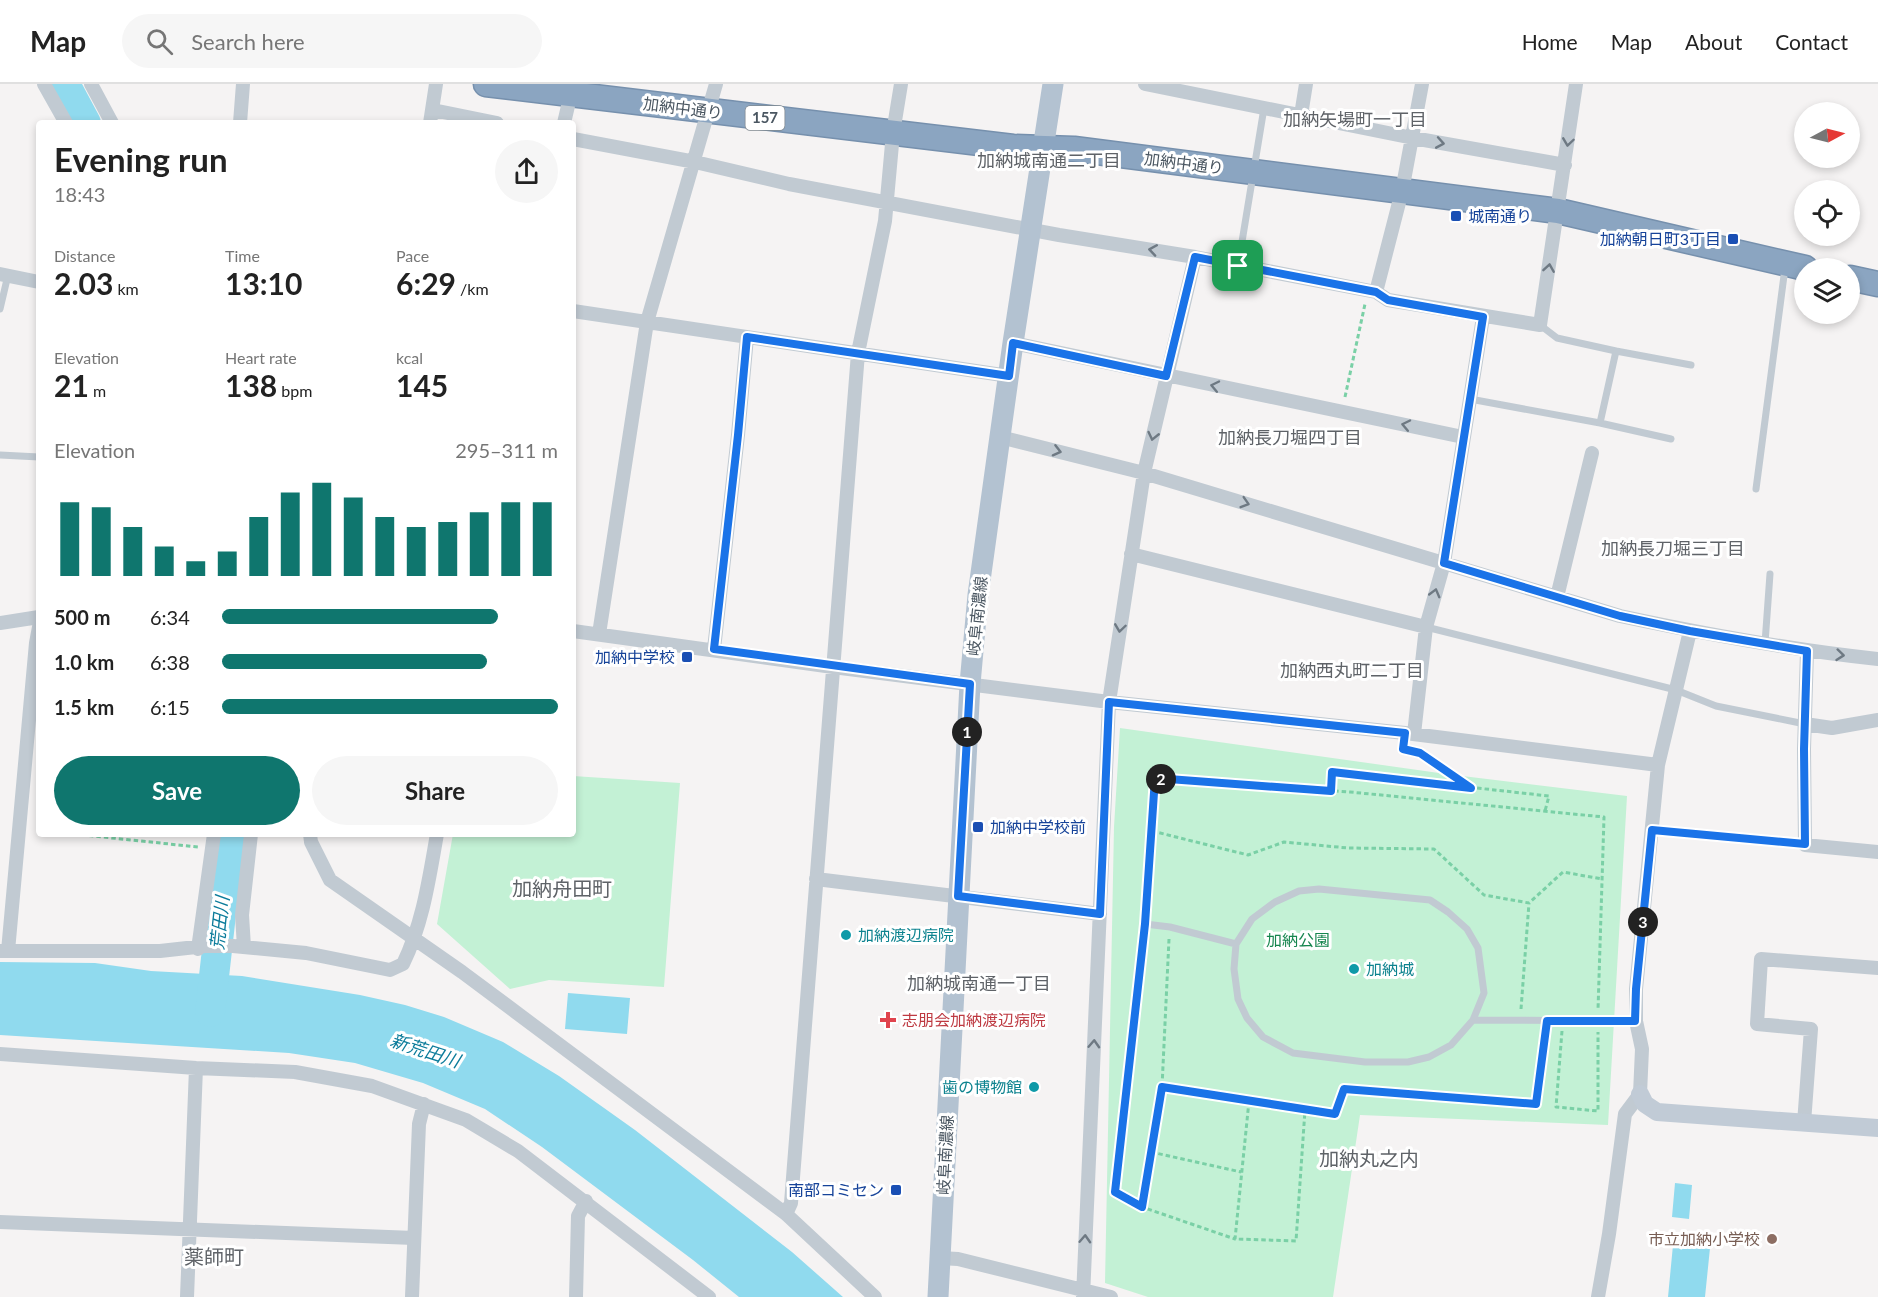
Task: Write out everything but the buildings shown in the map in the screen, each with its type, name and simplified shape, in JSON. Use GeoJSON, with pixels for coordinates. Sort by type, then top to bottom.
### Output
{"type":"FeatureCollection","features":[{"type":"Feature","properties":{"kind":"highway","name":"加納中通り"},"geometry":{"type":"LineString","coordinates":[[486,84],[572,89],[708,112],[1013,147],[1074,149],[1558,211],[1794,266]]}},
{"type":"Feature","properties":{"kind":"highway"},"geometry":{"type":"LineString","coordinates":[[1860,280],[1878,284]]}},
{"type":"Feature","properties":{"kind":"main road","name":"岐阜南濃線"},"geometry":{"type":"LineString","coordinates":[[938,1297],[970,684],[978,596],[1013,343],[1053,84]]}},
{"type":"Feature","properties":{"kind":"street"},"geometry":{"type":"LineString","coordinates":[[45,84],[64,120]]}},
{"type":"Feature","properties":{"kind":"street"},"geometry":{"type":"LineString","coordinates":[[91,84],[110,120]]}},
{"type":"Feature","properties":{"kind":"street"},"geometry":{"type":"LineString","coordinates":[[240,120],[243,84]]}},
{"type":"Feature","properties":{"kind":"street"},"geometry":{"type":"LineString","coordinates":[[436,84],[432,116],[469,120]]}},
{"type":"Feature","properties":{"kind":"street"},"geometry":{"type":"LineString","coordinates":[[599,634],[647,322],[716,84]]}},
{"type":"Feature","properties":{"kind":"street"},"geometry":{"type":"LineString","coordinates":[[786,1214],[791,1203],[858,353],[885,221],[893,133],[902,84]]}},
{"type":"Feature","properties":{"kind":"street"},"geometry":{"type":"LineString","coordinates":[[1145,84],[1171,86],[1264,108],[1413,138],[1565,165]]}},
{"type":"Feature","properties":{"kind":"street"},"geometry":{"type":"LineString","coordinates":[[1301,115],[1306,84]]}},
{"type":"Feature","properties":{"kind":"street"},"geometry":{"type":"LineString","coordinates":[[1372,291],[1402,191],[1422,84]]}},
{"type":"Feature","properties":{"kind":"street"},"geometry":{"type":"LineString","coordinates":[[576,139],[695,162],[789,184],[1372,291],[1388,300],[1540,325],[1576,84]]}},
{"type":"Feature","properties":{"kind":"street"},"geometry":{"type":"LineString","coordinates":[[565,120],[572,89]]}},
{"type":"Feature","properties":{"kind":"street"},"geometry":{"type":"LineString","coordinates":[[1083,1293],[1109,702],[1144,472],[1195,257]]}},
{"type":"Feature","properties":{"kind":"street"},"geometry":{"type":"LineString","coordinates":[[4,275],[36,281]]}},
{"type":"Feature","properties":{"kind":"street"},"geometry":{"type":"LineString","coordinates":[[576,311],[1009,376]]}},
{"type":"Feature","properties":{"kind":"street"},"geometry":{"type":"LineString","coordinates":[[1409,733],[1426,627],[1444,563],[1483,317]]}},
{"type":"Feature","properties":{"kind":"street"},"geometry":{"type":"LineString","coordinates":[[714,649],[747,337]]}},
{"type":"Feature","properties":{"kind":"street"},"geometry":{"type":"LineString","coordinates":[[1013,343],[1463,437]]}},
{"type":"Feature","properties":{"kind":"street"},"geometry":{"type":"LineString","coordinates":[[1000,437],[1144,472],[1620,616],[1690,631],[1807,651],[1878,658]]}},
{"type":"Feature","properties":{"kind":"street"},"geometry":{"type":"LineString","coordinates":[[1557,597],[1592,453]]}},
{"type":"Feature","properties":{"kind":"street"},"geometry":{"type":"LineString","coordinates":[[1131,554],[1426,627]]}},
{"type":"Feature","properties":{"kind":"street"},"geometry":{"type":"LineString","coordinates":[[0,623],[36,618]]}},
{"type":"Feature","properties":{"kind":"street"},"geometry":{"type":"LineString","coordinates":[[576,631],[1109,702],[1409,733],[1658,765]]}},
{"type":"Feature","properties":{"kind":"street"},"geometry":{"type":"LineString","coordinates":[[1690,631],[1658,765],[1636,989],[1635,1021],[1642,1049],[1640,1094],[1646,1104],[1657,1112],[1878,1128]]}},
{"type":"Feature","properties":{"kind":"street"},"geometry":{"type":"LineString","coordinates":[[36,643],[4,951],[160,951],[205,946],[244,947],[306,953],[390,970],[403,964],[415,941],[436,837]]}},
{"type":"Feature","properties":{"kind":"street"},"geometry":{"type":"LineString","coordinates":[[1807,651],[1805,844],[1878,852]]}},
{"type":"Feature","properties":{"kind":"street"},"geometry":{"type":"LineString","coordinates":[[1805,724],[1832,728],[1878,720]]}},
{"type":"Feature","properties":{"kind":"street"},"geometry":{"type":"LineString","coordinates":[[198,948],[214,837]]}},
{"type":"Feature","properties":{"kind":"street"},"geometry":{"type":"LineString","coordinates":[[244,947],[242,915],[251,837]]}},
{"type":"Feature","properties":{"kind":"street"},"geometry":{"type":"LineString","coordinates":[[310,837],[330,880],[462,972],[786,1214],[875,1297]]}},
{"type":"Feature","properties":{"kind":"street"},"geometry":{"type":"LineString","coordinates":[[816,879],[1100,914]]}},
{"type":"Feature","properties":{"kind":"street"},"geometry":{"type":"LineString","coordinates":[[1804,1123],[1811,1029],[1757,1024],[1761,959],[1878,968]]}},
{"type":"Feature","properties":{"kind":"street"},"geometry":{"type":"LineString","coordinates":[[0,1054],[196,1068],[295,1072],[372,1086],[466,1120],[518,1151],[710,1297]]}},
{"type":"Feature","properties":{"kind":"street"},"geometry":{"type":"LineString","coordinates":[[187,1297],[196,1068]]}},
{"type":"Feature","properties":{"kind":"street"},"geometry":{"type":"LineString","coordinates":[[1598,1297],[1625,1114],[1640,1094]]}},
{"type":"Feature","properties":{"kind":"street"},"geometry":{"type":"LineString","coordinates":[[412,1297],[419,1124],[424,1104]]}},
{"type":"Feature","properties":{"kind":"street"},"geometry":{"type":"LineString","coordinates":[[576,1297],[578,1216],[586,1202]]}},
{"type":"Feature","properties":{"kind":"street"},"geometry":{"type":"LineString","coordinates":[[0,1222],[414,1238]]}},
{"type":"Feature","properties":{"kind":"street"},"geometry":{"type":"LineString","coordinates":[[940,1257],[958,1259],[1083,1293],[1111,1297]]}},
{"type":"Feature","properties":{"kind":"lane"},"geometry":{"type":"LineString","coordinates":[[1238,266],[1264,108]]}},
{"type":"Feature","properties":{"kind":"lane"},"geometry":{"type":"LineString","coordinates":[[1756,489],[1794,272]]}},
{"type":"Feature","properties":{"kind":"lane"},"geometry":{"type":"LineString","coordinates":[[0,309],[4,275]]}},
{"type":"Feature","properties":{"kind":"lane"},"geometry":{"type":"LineString","coordinates":[[1540,325],[1557,338],[1691,365]]}},
{"type":"Feature","properties":{"kind":"lane"},"geometry":{"type":"LineString","coordinates":[[1600,423],[1616,351]]}},
{"type":"Feature","properties":{"kind":"lane"},"geometry":{"type":"LineString","coordinates":[[1470,399],[1600,423],[1671,439]]}},
{"type":"Feature","properties":{"kind":"lane"},"geometry":{"type":"LineString","coordinates":[[0,455],[36,457]]}},
{"type":"Feature","properties":{"kind":"lane"},"geometry":{"type":"LineString","coordinates":[[1765,644],[1770,574]]}},
{"type":"Feature","properties":{"kind":"lane"},"geometry":{"type":"LineString","coordinates":[[1426,627],[1676,690],[1716,706],[1805,724]]}},
{"type":"Feature","properties":{"kind":"lane"},"geometry":{"type":"LineString","coordinates":[[1652,830],[1805,844]]}},
{"type":"Feature","properties":{"kind":"lane"},"geometry":{"type":"LineString","coordinates":[[1319,889],[1430,900],[1467,929],[1478,948],[1484,993],[1473,1020],[1451,1045],[1429,1057],[1408,1062],[1365,1062],[1293,1053],[1263,1037],[1247,1018],[1238,999],[1234,969],[1236,944],[1252,919],[1275,902],[1299,891],[1319,889]]}},
{"type":"Feature","properties":{"kind":"lane"},"geometry":{"type":"LineString","coordinates":[[1145,924],[1170,927],[1236,944]]}},
{"type":"Feature","properties":{"kind":"lane"},"geometry":{"type":"LineString","coordinates":[[1473,1020],[1635,1021]]}},
{"type":"Feature","properties":{"kind":"path"},"geometry":{"type":"LineString","coordinates":[[1341,412],[1372,291]]}},
{"type":"Feature","properties":{"kind":"path"},"geometry":{"type":"LineString","coordinates":[[1409,733],[1403,749],[1420,753],[1471,788]]}},
{"type":"Feature","properties":{"kind":"path"},"geometry":{"type":"LineString","coordinates":[[1331,791],[1332,772],[1549,796],[1545,811]]}},
{"type":"Feature","properties":{"kind":"path"},"geometry":{"type":"LineString","coordinates":[[1305,1110],[1296,1241],[1235,1239],[1142,1207],[1115,1192],[1145,924],[1155,778],[1331,791],[1604,817],[1598,1021],[1598,1111],[1556,1107],[1563,1020]]}},
{"type":"Feature","properties":{"kind":"path"},"geometry":{"type":"LineString","coordinates":[[1151,831],[1248,855],[1284,842],[1348,848],[1434,849],[1484,895],[1529,903]]}},
{"type":"Feature","properties":{"kind":"path"},"geometry":{"type":"LineString","coordinates":[[104,837],[212,848]]}},
{"type":"Feature","properties":{"kind":"path"},"geometry":{"type":"LineString","coordinates":[[1520,1020],[1529,903],[1563,872],[1602,879]]}},
{"type":"Feature","properties":{"kind":"path"},"geometry":{"type":"LineString","coordinates":[[1142,1207],[1162,1087],[1170,927]]}},
{"type":"Feature","properties":{"kind":"path"},"geometry":{"type":"LineString","coordinates":[[1162,1087],[1335,1114],[1344,1089],[1536,1104],[1547,1021]]}},
{"type":"Feature","properties":{"kind":"path"},"geometry":{"type":"LineString","coordinates":[[1235,1239],[1249,1101]]}},
{"type":"Feature","properties":{"kind":"path"},"geometry":{"type":"LineString","coordinates":[[1151,1152],[1242,1172]]}},
{"type":"Feature","properties":{"kind":"green space","name":"加納公園"},"geometry":{"type":"Polygon","coordinates":[[[1120,728],[1446,774],[1627,796],[1608,1125],[1360,1115],[1333,1297],[1148,1297],[1105,1283],[1114,827],[1120,728]]]}},
{"type":"Feature","properties":{"kind":"green space"},"geometry":{"type":"Polygon","coordinates":[[[576,776],[680,783],[664,987],[549,980],[510,989],[437,924],[452,837],[576,837],[576,776]]]}},
{"type":"Feature","properties":{"kind":"water","name":"新荒田川"},"geometry":{"type":"Polygon","coordinates":[[[0,962],[95,963],[151,971],[242,976],[360,995],[444,1017],[503,1042],[559,1076],[635,1130],[792,1252],[843,1297],[739,1297],[542,1147],[485,1109],[423,1083],[355,1063],[289,1053],[0,1035],[0,962]]]}},
{"type":"Feature","properties":{"kind":"water"},"geometry":{"type":"Polygon","coordinates":[[[568,993],[630,998],[627,1034],[565,1029],[568,993]]]}},
{"type":"Feature","properties":{"kind":"water"},"geometry":{"type":"Polygon","coordinates":[[[1675,1183],[1692,1185],[1689,1219],[1672,1217],[1675,1183]]]}},
{"type":"Feature","properties":{"kind":"water"},"geometry":{"type":"Polygon","coordinates":[[[1673,1245],[1710,1248],[1705,1297],[1668,1297],[1673,1245]]]}},
{"type":"Feature","properties":{"kind":"waterway","name":"荒田川"},"geometry":{"type":"LineString","coordinates":[[65,84],[84,120]]}},
{"type":"Feature","properties":{"kind":"waterway","name":"荒田川"},"geometry":{"type":"LineString","coordinates":[[210,1012],[230,837]]}},
{"type":"Feature","properties":{"kind":"place","name":"城南通り"},"geometry":{"type":"Point","coordinates":[1456,216]}},
{"type":"Feature","properties":{"kind":"place","name":"加納朝日町3丁目"},"geometry":{"type":"Point","coordinates":[1733,239]}},
{"type":"Feature","properties":{"kind":"place","name":"加納中学校"},"geometry":{"type":"Point","coordinates":[687,657]}},
{"type":"Feature","properties":{"kind":"place","name":"加納中学校前"},"geometry":{"type":"Point","coordinates":[978,827]}},
{"type":"Feature","properties":{"kind":"place","name":"加納渡辺病院"},"geometry":{"type":"Point","coordinates":[846,935]}},
{"type":"Feature","properties":{"kind":"place","name":"加納城"},"geometry":{"type":"Point","coordinates":[1354,969]}},
{"type":"Feature","properties":{"kind":"place","name":"志朋会加納渡辺病院"},"geometry":{"type":"Point","coordinates":[888,1020]}},
{"type":"Feature","properties":{"kind":"place","name":"歯の博物館"},"geometry":{"type":"Point","coordinates":[1034,1087]}},
{"type":"Feature","properties":{"kind":"place","name":"南部コミセン"},"geometry":{"type":"Point","coordinates":[896,1190]}},
{"type":"Feature","properties":{"kind":"place","name":"市立加納小学校"},"geometry":{"type":"Point","coordinates":[1772,1239]}},
{"type":"Feature","properties":{"kind":"district","name":"加納矢場町一丁目"},"geometry":{"type":"Point","coordinates":[1355,120]}},
{"type":"Feature","properties":{"kind":"district","name":"加納城南通二丁目"},"geometry":{"type":"Point","coordinates":[1049,161]}},
{"type":"Feature","properties":{"kind":"district","name":"加納長刀堀四丁目"},"geometry":{"type":"Point","coordinates":[1290,438]}},
{"type":"Feature","properties":{"kind":"district","name":"加納長刀堀三丁目"},"geometry":{"type":"Point","coordinates":[1673,549]}},
{"type":"Feature","properties":{"kind":"district","name":"加納西丸町二丁目"},"geometry":{"type":"Point","coordinates":[1352,671]}},
{"type":"Feature","properties":{"kind":"district","name":"加納舟田町"},"geometry":{"type":"Point","coordinates":[562,889]}},
{"type":"Feature","properties":{"kind":"district","name":"加納城南通一丁目"},"geometry":{"type":"Point","coordinates":[979,984]}},
{"type":"Feature","properties":{"kind":"district","name":"加納丸之内"},"geometry":{"type":"Point","coordinates":[1369,1159]}},
{"type":"Feature","properties":{"kind":"district","name":"薬師町"},"geometry":{"type":"Point","coordinates":[214,1257]}},
{"type":"Feature","properties":{"kind":"route"},"geometry":{"type":"LineString","coordinates":[[1195,257],[1238,266],[1376,292],[1388,300],[1483,317],[1444,563],[1620,616],[1690,631],[1807,651],[1804,749],[1805,844],[1652,830],[1636,989],[1635,1021],[1547,1021],[1536,1104],[1344,1089],[1335,1114],[1162,1087],[1142,1207],[1115,1192],[1145,924],[1155,778],[1331,791],[1332,772],[1471,788],[1420,753],[1403,749],[1405,733],[1109,702],[1100,914],[958,896],[970,684],[832,667],[714,649],[747,337],[1009,376],[1013,343],[1166,376],[1195,257]]}}]}
